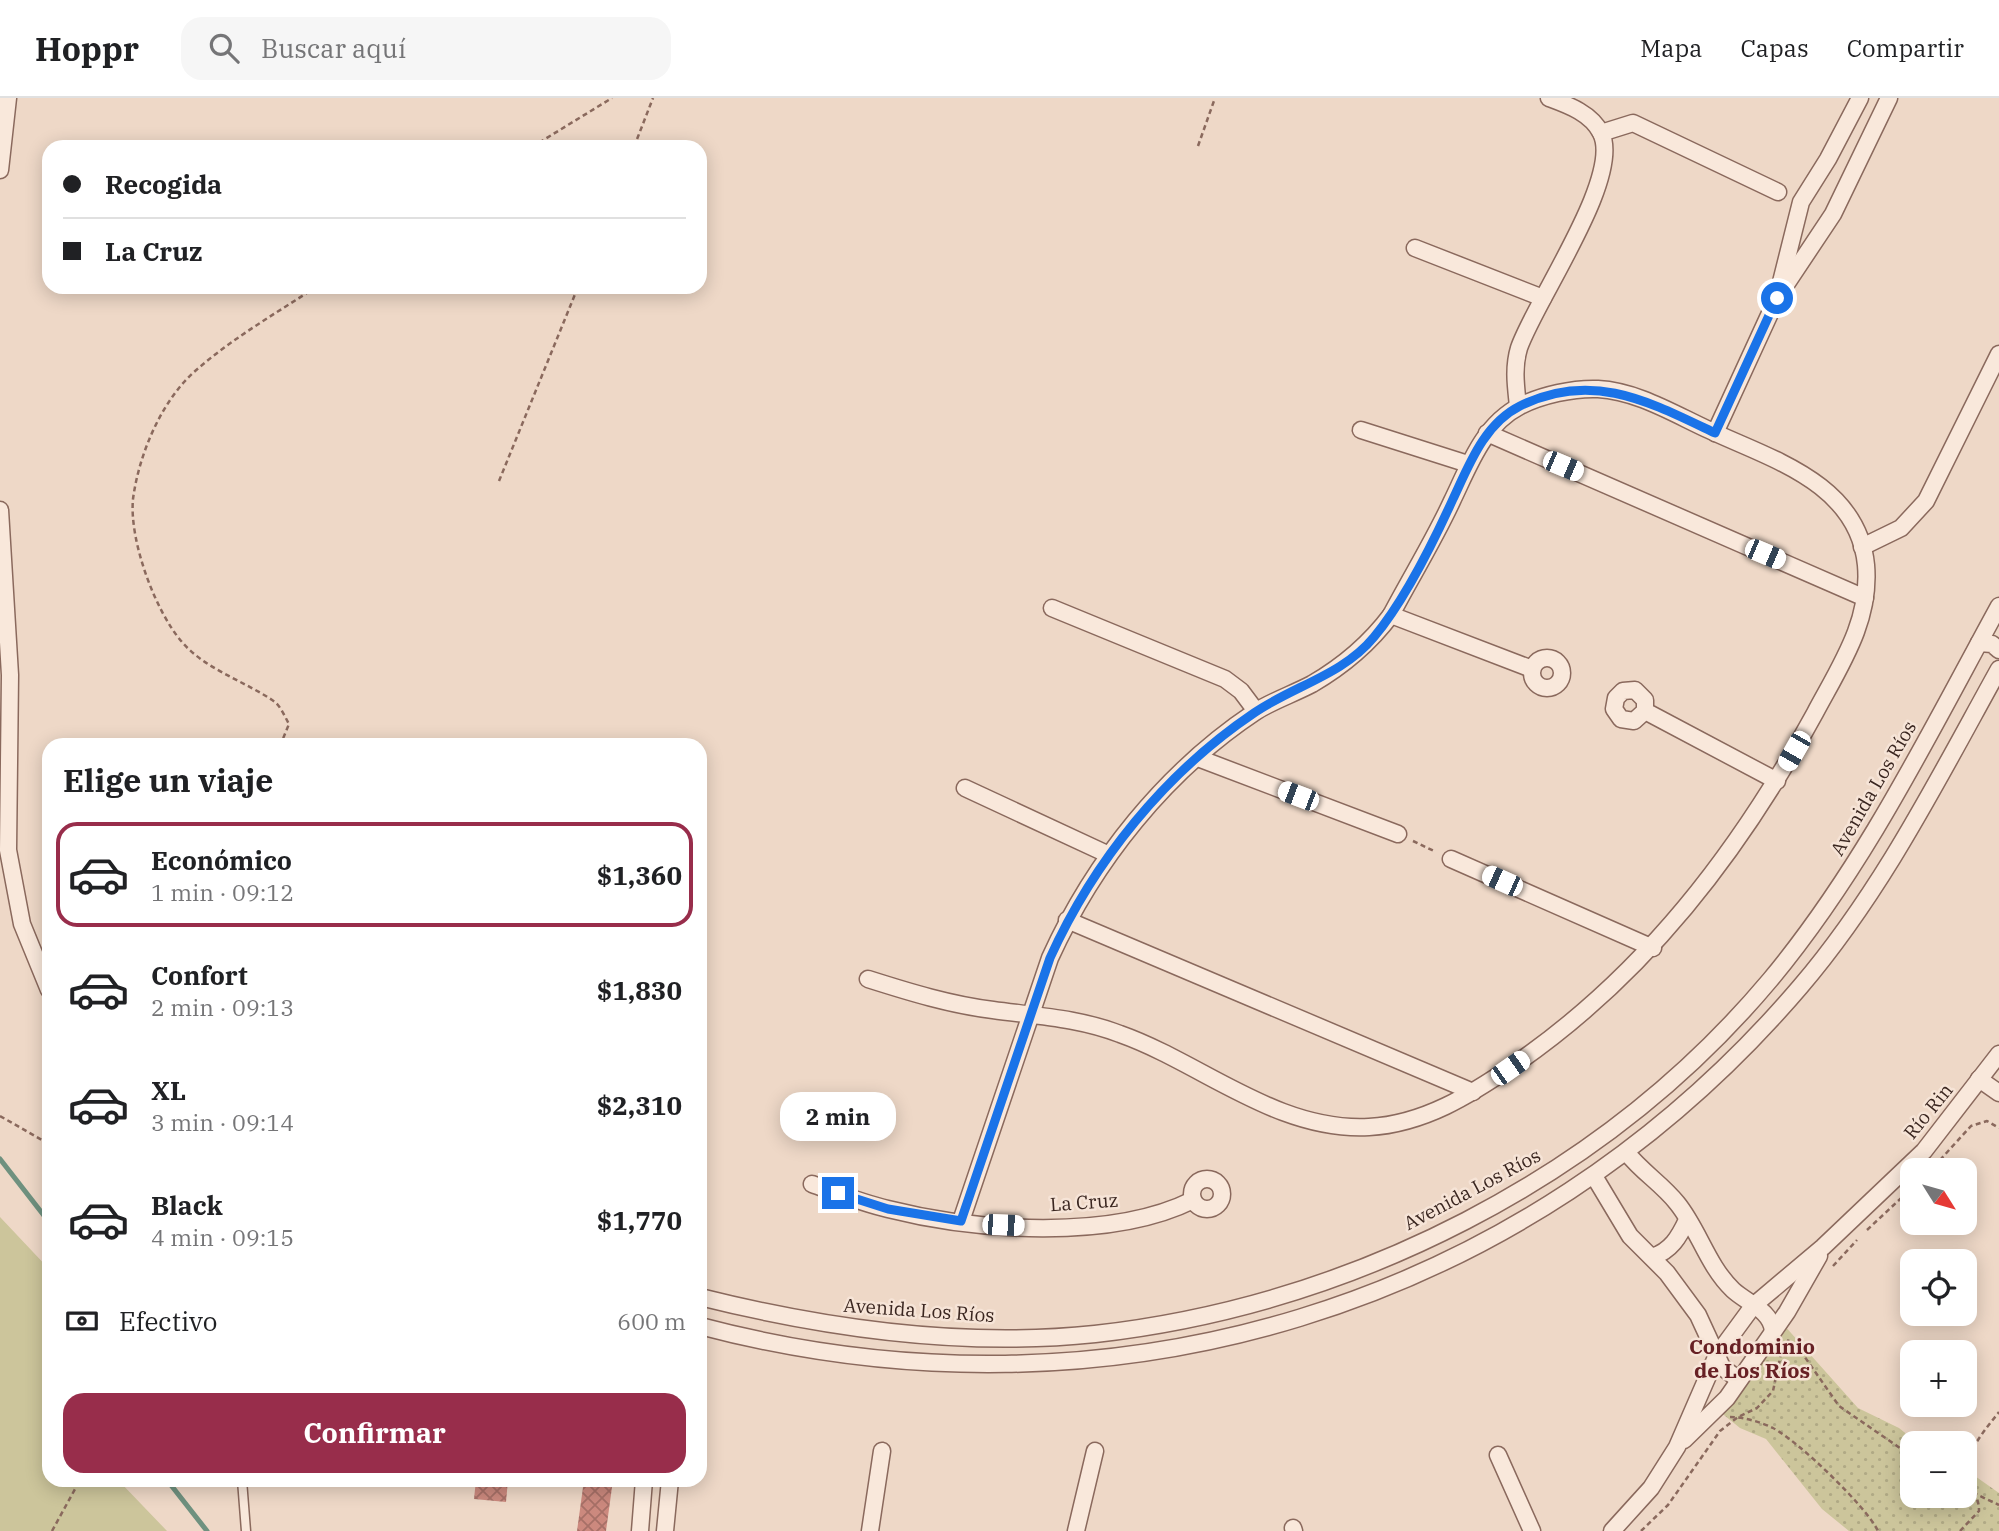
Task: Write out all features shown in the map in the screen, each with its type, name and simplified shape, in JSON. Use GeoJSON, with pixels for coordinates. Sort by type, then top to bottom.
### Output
{"type":"FeatureCollection","features":[{"type":"Feature","properties":{"kind":"street"},"geometry":{"type":"LineString","coordinates":[[0,170],[8,98]]}},
{"type":"Feature","properties":{"kind":"street"},"geometry":{"type":"LineString","coordinates":[[5,121],[19,98]]}},
{"type":"Feature","properties":{"kind":"street"},"geometry":{"type":"LineString","coordinates":[[1518,407],[1514,377],[1519,349],[1595,194],[1605,152],[1601,133],[1578,109],[1549,98]]}},
{"type":"Feature","properties":{"kind":"street"},"geometry":{"type":"LineString","coordinates":[[1777,298],[1801,202],[1828,159],[1860,98]]}},
{"type":"Feature","properties":{"kind":"street"},"geometry":{"type":"LineString","coordinates":[[1715,433],[1777,298],[1833,214],[1887,102],[1866,98]]}},
{"type":"Feature","properties":{"kind":"street"},"geometry":{"type":"LineString","coordinates":[[1601,133],[1633,123],[1778,192]]}},
{"type":"Feature","properties":{"kind":"street"},"geometry":{"type":"LineString","coordinates":[[1415,248],[1543,299]]}},
{"type":"Feature","properties":{"kind":"street"},"geometry":{"type":"LineString","coordinates":[[1863,547],[1901,528],[1926,501],[1999,354]]}},
{"type":"Feature","properties":{"kind":"street"},"geometry":{"type":"LineString","coordinates":[[868,979],[946,1001],[993,1010],[1032,1013],[1119,1033],[1249,1097],[1331,1125],[1371,1127],[1431,1113],[1473,1092],[1552,1037],[1653,947],[1710,879],[1777,781],[1852,644],[1865,598],[1863,547],[1845,513],[1813,480],[1785,463],[1645,400],[1599,389],[1560,393],[1518,407],[1488,433],[1468,464],[1453,499],[1391,615],[1373,639],[1312,684],[1256,711],[1198,758],[1175,779],[1107,855],[1067,920],[1050,958],[1032,1013],[961,1221]]}},
{"type":"Feature","properties":{"kind":"street"},"geometry":{"type":"LineString","coordinates":[[1361,430],[1468,464]]}},
{"type":"Feature","properties":{"kind":"street"},"geometry":{"type":"LineString","coordinates":[[1488,433],[1865,598]]}},
{"type":"Feature","properties":{"kind":"street"},"geometry":{"type":"LineString","coordinates":[[0,510],[9,640],[8,850],[22,924],[42,973]]}},
{"type":"Feature","properties":{"kind":"street","name":"Avenida Los Ríos"},"geometry":{"type":"LineString","coordinates":[[707,1300],[806,1321],[896,1333],[1005,1338],[1093,1334],[1209,1314],[1293,1291],[1386,1257],[1497,1203],[1579,1153],[1662,1088],[1721,1034],[1771,979],[1842,884],[1867,844],[1999,606]]}},
{"type":"Feature","properties":{"kind":"street"},"geometry":{"type":"LineString","coordinates":[[1052,608],[1225,679],[1241,691],[1256,711]]}},
{"type":"Feature","properties":{"kind":"street"},"geometry":{"type":"LineString","coordinates":[[1391,615],[1532,669]]}},
{"type":"Feature","properties":{"kind":"street"},"geometry":{"type":"LineString","coordinates":[[1979,643],[1992,644],[1999,650]]}},
{"type":"Feature","properties":{"kind":"street"},"geometry":{"type":"LineString","coordinates":[[707,1328],[800,1348],[892,1361],[986,1365],[1096,1360],[1177,1349],[1318,1312],[1416,1274],[1509,1229],[1627,1153],[1678,1112],[1735,1058],[1832,947],[1900,848],[1999,669]]}},
{"type":"Feature","properties":{"kind":"street"},"geometry":{"type":"LineString","coordinates":[[1645,711],[1777,781]]}},
{"type":"Feature","properties":{"kind":"street"},"geometry":{"type":"LineString","coordinates":[[1198,758],[1398,834]]}},
{"type":"Feature","properties":{"kind":"street"},"geometry":{"type":"LineString","coordinates":[[965,788],[1107,855]]}},
{"type":"Feature","properties":{"kind":"street"},"geometry":{"type":"LineString","coordinates":[[1451,859],[1653,947]]}},
{"type":"Feature","properties":{"kind":"street"},"geometry":{"type":"LineString","coordinates":[[1067,920],[1473,1092]]}},
{"type":"Feature","properties":{"kind":"street","name":"Río Rin"},"geometry":{"type":"LineString","coordinates":[[1612,1531],[1651,1488],[1677,1447],[1717,1355],[1753,1306],[1823,1247],[1924,1151],[1999,1054]]}},
{"type":"Feature","properties":{"kind":"street"},"geometry":{"type":"LineString","coordinates":[[1979,1079],[1999,1094]]}},
{"type":"Feature","properties":{"kind":"street"},"geometry":{"type":"LineString","coordinates":[[1627,1153],[1673,1199],[1716,1270],[1772,1321],[1773,1331]]}},
{"type":"Feature","properties":{"kind":"street"},"geometry":{"type":"LineString","coordinates":[[1594,1176],[1630,1236],[1667,1273],[1698,1315],[1722,1367],[1739,1380]]}},
{"type":"Feature","properties":{"kind":"street","name":"La Cruz"},"geometry":{"type":"LineString","coordinates":[[812,1184],[888,1209],[961,1221],[1036,1226],[1094,1224],[1164,1212],[1193,1200]]}},
{"type":"Feature","properties":{"kind":"street"},"geometry":{"type":"LineString","coordinates":[[1497,1203],[1497,1215],[1509,1229]]}},
{"type":"Feature","properties":{"kind":"street"},"geometry":{"type":"LineString","coordinates":[[1652,1257],[1664,1253],[1678,1238],[1687,1220]]}},
{"type":"Feature","properties":{"kind":"street","name":"Río Rin"},"geometry":{"type":"LineString","coordinates":[[1677,1447],[1739,1380],[1773,1331],[1823,1247]]}},
{"type":"Feature","properties":{"kind":"street"},"geometry":{"type":"LineString","coordinates":[[1093,1334],[1096,1360]]}},
{"type":"Feature","properties":{"kind":"street"},"geometry":{"type":"LineString","coordinates":[[870,1531],[882,1451]]}},
{"type":"Feature","properties":{"kind":"street"},"geometry":{"type":"LineString","coordinates":[[1076,1531],[1095,1451]]}},
{"type":"Feature","properties":{"kind":"street"},"geometry":{"type":"LineString","coordinates":[[1498,1455],[1532,1531]]}},
{"type":"Feature","properties":{"kind":"street"},"geometry":{"type":"LineString","coordinates":[[640,1531],[643,1487]]}},
{"type":"Feature","properties":{"kind":"street"},"geometry":{"type":"LineString","coordinates":[[666,1531],[669,1487]]}},
{"type":"Feature","properties":{"kind":"lane"},"geometry":{"type":"LineString","coordinates":[[243,1487],[246,1531]]}},
{"type":"Feature","properties":{"kind":"path"},"geometry":{"type":"LineString","coordinates":[[543,140],[612,98]]}},
{"type":"Feature","properties":{"kind":"path"},"geometry":{"type":"LineString","coordinates":[[637,140],[653,98]]}},
{"type":"Feature","properties":{"kind":"path"},"geometry":{"type":"LineString","coordinates":[[1198,146],[1215,98]]}},
{"type":"Feature","properties":{"kind":"path"},"geometry":{"type":"LineString","coordinates":[[283,738],[289,724],[277,704],[226,676],[183,643],[162,614],[140,559],[133,500],[149,442],[165,407],[193,373],[306,294]]}},
{"type":"Feature","properties":{"kind":"path"},"geometry":{"type":"LineString","coordinates":[[499,481],[575,294]]}},
{"type":"Feature","properties":{"kind":"path"},"geometry":{"type":"LineString","coordinates":[[1398,834],[1451,859]]}},
{"type":"Feature","properties":{"kind":"path"},"geometry":{"type":"LineString","coordinates":[[0,1116],[42,1140]]}},
{"type":"Feature","properties":{"kind":"path"},"geometry":{"type":"LineString","coordinates":[[1942,1158],[1971,1126],[1987,1121],[1999,1128]]}},
{"type":"Feature","properties":{"kind":"path"},"geometry":{"type":"LineString","coordinates":[[1773,1331],[1802,1353],[1839,1406],[1900,1448]]}},
{"type":"Feature","properties":{"kind":"path"},"geometry":{"type":"LineString","coordinates":[[1961,1531],[1979,1511],[1979,1498],[1968,1480],[1968,1461],[1999,1412]]}},
{"type":"Feature","properties":{"kind":"path"},"geometry":{"type":"LineString","coordinates":[[1711,1413],[1773,1428],[1821,1467],[1872,1519],[1878,1531]]}},
{"type":"Feature","properties":{"kind":"path"},"geometry":{"type":"LineString","coordinates":[[52,1531],[76,1487]]}},
{"type":"Feature","properties":{"kind":"path"},"geometry":{"type":"LineString","coordinates":[[1979,1498],[1999,1505]]}},
{"type":"Feature","properties":{"kind":"shaded area"},"geometry":{"type":"Polygon","coordinates":[[[0,1217],[42,1262],[42,1487],[125,1487],[167,1531],[0,1531],[0,1217]]]}},
{"type":"Feature","properties":{"kind":"shaded area","name":"Condominio de Los Ríos"},"geometry":{"type":"Polygon","coordinates":[[[1783,1324],[1858,1408],[1903,1431],[1900,1431],[1900,1508],[1977,1508],[1977,1477],[1999,1493],[1999,1531],[1849,1531],[1822,1509],[1766,1439],[1740,1428],[1719,1411],[1783,1324]]]}},
{"type":"Feature","properties":{"kind":"building"},"geometry":{"type":"Polygon","coordinates":[[[475,1487],[507,1487],[506,1502],[474,1499],[475,1487]]]}},
{"type":"Feature","properties":{"kind":"building"},"geometry":{"type":"Polygon","coordinates":[[[583,1487],[612,1487],[606,1531],[577,1531],[583,1487]]]}},
{"type":"Feature","properties":{"kind":"waterway"},"geometry":{"type":"LineString","coordinates":[[0,1159],[42,1213]]}},
{"type":"Feature","properties":{"kind":"waterway"},"geometry":{"type":"LineString","coordinates":[[172,1487],[207,1531]]}},
{"type":"Feature","properties":{"kind":"district","name":"Condominio de Los Ríos"},"geometry":{"type":"Point","coordinates":[1752,1358]}},
{"type":"Feature","properties":{"kind":"route"},"geometry":{"type":"LineString","coordinates":[[838,1193],[888,1209],[961,1221],[1050,958],[1067,920],[1107,855],[1175,779],[1230,731],[1256,711],[1312,684],[1373,639],[1391,615],[1453,499],[1468,464],[1488,433],[1518,407],[1560,393],[1599,389],[1645,400],[1715,433],[1777,298]]}}]}
